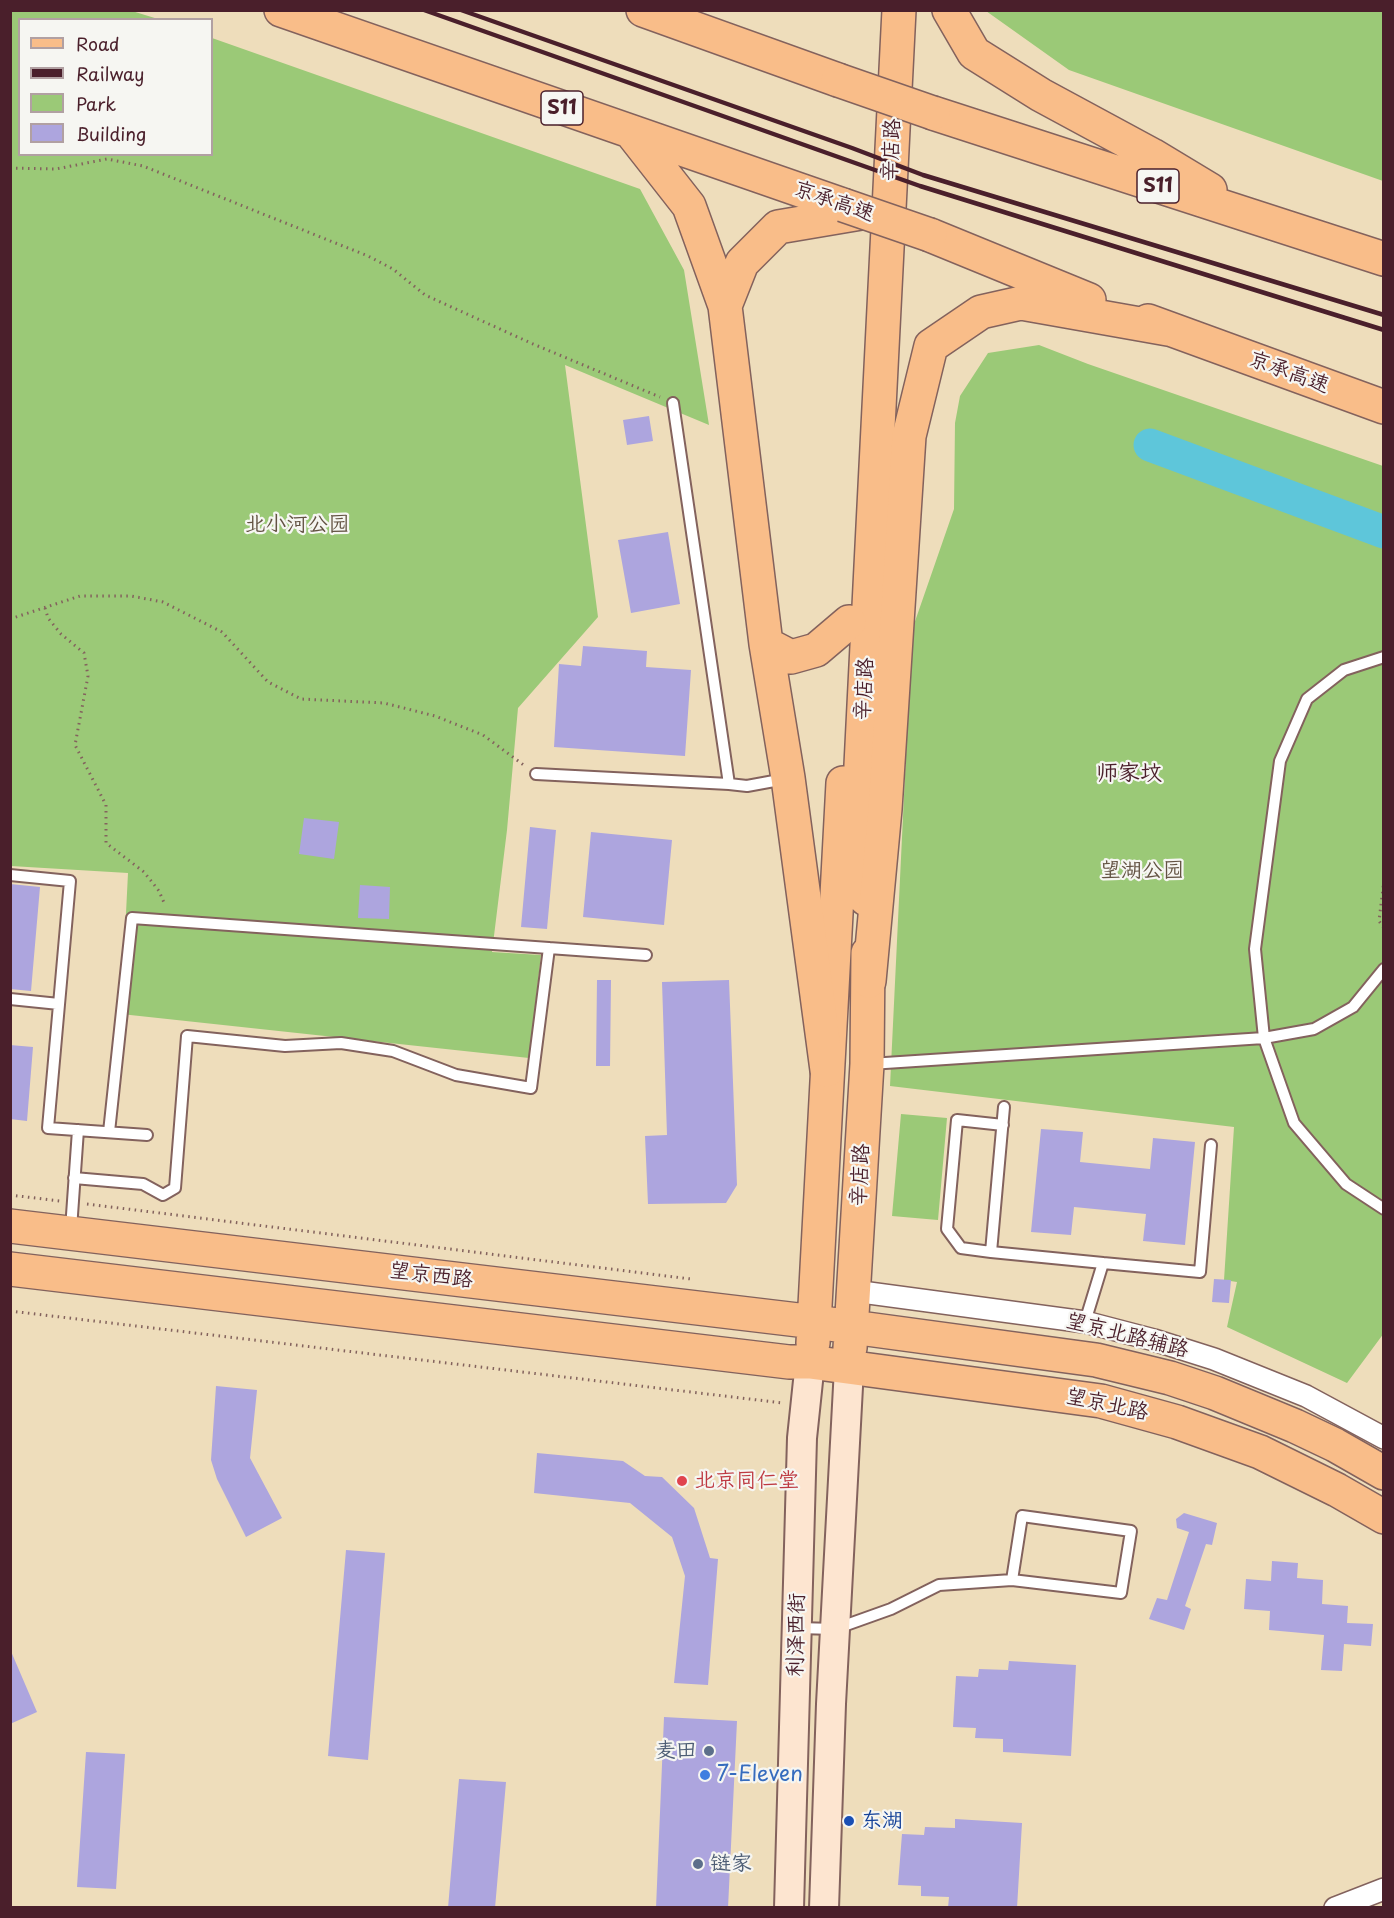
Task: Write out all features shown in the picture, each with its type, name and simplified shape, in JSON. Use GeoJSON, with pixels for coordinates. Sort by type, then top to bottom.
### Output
{"type":"FeatureCollection","features":[{"type":"Feature","properties":{"kind":"main road","name":"京承高速"},"geometry":{"type":"LineString","coordinates":[[281,10],[930,235],[1055,287],[1383,407]]}},
{"type":"Feature","properties":{"kind":"main road","name":"S11"},"geometry":{"type":"LineString","coordinates":[[643,10],[933,114],[1383,259]]}},
{"type":"Feature","properties":{"kind":"main road","name":"辛店路"},"geometry":{"type":"LineString","coordinates":[[810,1362],[815,1322],[880,10]]}},
{"type":"Feature","properties":{"kind":"main road","name":"辛店路"},"geometry":{"type":"LineString","coordinates":[[849,1368],[867,1064],[869,981],[861,765],[899,10]]}},
{"type":"Feature","properties":{"kind":"main road"},"geometry":{"type":"LineString","coordinates":[[950,10],[974,53],[1041,95],[1152,155],[1255,217]]}},
{"type":"Feature","properties":{"kind":"main road"},"geometry":{"type":"LineString","coordinates":[[631,132],[689,206],[725,306],[766,644],[788,778],[827,1070]]}},
{"type":"Feature","properties":{"kind":"main road"},"geometry":{"type":"LineString","coordinates":[[725,306],[742,263],[778,227],[853,209]]}},
{"type":"Feature","properties":{"kind":"main road"},"geometry":{"type":"LineString","coordinates":[[869,981],[885,809],[909,436],[931,346],[981,312],[1022,303],[1168,329]]}},
{"type":"Feature","properties":{"kind":"main road"},"geometry":{"type":"LineString","coordinates":[[766,644],[791,657],[816,650],[849,622]]}},
{"type":"Feature","properties":{"kind":"main road","name":"望京西路"},"geometry":{"type":"LineString","coordinates":[[10,1226],[71,1217],[852,1328]]}},
{"type":"Feature","properties":{"kind":"main road","name":"望京西路"},"geometry":{"type":"LineString","coordinates":[[10,1269],[789,1362],[810,1362]]}},
{"type":"Feature","properties":{"kind":"main road","name":"望京北路"},"geometry":{"type":"LineString","coordinates":[[852,1328],[1096,1360],[1170,1378],[1215,1393],[1295,1426],[1335,1445],[1383,1473]]}},
{"type":"Feature","properties":{"kind":"main road","name":"望京北路"},"geometry":{"type":"LineString","coordinates":[[810,1362],[1078,1398],[1135,1409],[1260,1452],[1383,1516]]}},
{"type":"Feature","properties":{"kind":"street","name":"望京北路辅路"},"geometry":{"type":"LineString","coordinates":[[854,1292],[1086,1323],[1154,1340],[1214,1359],[1306,1396],[1383,1438]]}},
{"type":"Feature","properties":{"kind":"street","name":"利泽西街"},"geometry":{"type":"LineString","coordinates":[[789,1908],[802,1438],[810,1362]]}},
{"type":"Feature","properties":{"kind":"street","name":"利泽西街"},"geometry":{"type":"LineString","coordinates":[[824,1908],[835,1629],[849,1368]]}},
{"type":"Feature","properties":{"kind":"street"},"geometry":{"type":"LineString","coordinates":[[1335,1908],[1383,1889]]}},
{"type":"Feature","properties":{"kind":"lane"},"geometry":{"type":"LineString","coordinates":[[673,403],[729,784]]}},
{"type":"Feature","properties":{"kind":"lane"},"geometry":{"type":"LineString","coordinates":[[1383,657],[1344,670],[1307,699],[1280,761],[1255,949],[1264,1038],[1294,1124],[1346,1184],[1383,1209]]}},
{"type":"Feature","properties":{"kind":"lane"},"geometry":{"type":"LineString","coordinates":[[536,774],[747,786],[788,778]]}},
{"type":"Feature","properties":{"kind":"lane"},"geometry":{"type":"LineString","coordinates":[[10,875],[70,881],[48,1128],[147,1135]]}},
{"type":"Feature","properties":{"kind":"lane"},"geometry":{"type":"LineString","coordinates":[[109,1132],[132,918],[646,955]]}},
{"type":"Feature","properties":{"kind":"lane"},"geometry":{"type":"LineString","coordinates":[[74,1178],[143,1184],[163,1196],[175,1188],[187,1036],[285,1046],[341,1043],[393,1051],[456,1075],[531,1088],[549,948]]}},
{"type":"Feature","properties":{"kind":"lane"},"geometry":{"type":"LineString","coordinates":[[867,1064],[1264,1038],[1314,1029],[1353,1007],[1383,969]]}},
{"type":"Feature","properties":{"kind":"lane"},"geometry":{"type":"LineString","coordinates":[[10,999],[59,1004]]}},
{"type":"Feature","properties":{"kind":"lane"},"geometry":{"type":"LineString","coordinates":[[991,1252],[1004,1107]]}},
{"type":"Feature","properties":{"kind":"lane"},"geometry":{"type":"LineString","coordinates":[[1003,1125],[957,1120],[947,1229],[961,1248],[1200,1272],[1211,1145]]}},
{"type":"Feature","properties":{"kind":"lane"},"geometry":{"type":"LineString","coordinates":[[71,1217],[78,1130]]}},
{"type":"Feature","properties":{"kind":"lane"},"geometry":{"type":"LineString","coordinates":[[1086,1323],[1103,1263]]}},
{"type":"Feature","properties":{"kind":"lane"},"geometry":{"type":"LineString","coordinates":[[797,1628],[835,1629],[891,1609],[939,1585],[1012,1580],[1121,1593],[1131,1531],[1022,1516],[1012,1580]]}},
{"type":"Feature","properties":{"kind":"path"},"geometry":{"type":"LineString","coordinates":[[10,168],[56,169],[107,159],[143,166],[368,256],[393,269],[425,295],[532,344],[673,403]]}},
{"type":"Feature","properties":{"kind":"path"},"geometry":{"type":"LineString","coordinates":[[10,619],[80,596],[131,596],[163,602],[222,632],[268,682],[301,699],[384,703],[435,716],[483,735],[536,774]]}},
{"type":"Feature","properties":{"kind":"path"},"geometry":{"type":"LineString","coordinates":[[45,607],[48,618],[84,653],[88,676],[75,745],[105,805],[106,843],[144,872],[159,891],[171,921]]}},
{"type":"Feature","properties":{"kind":"path"},"geometry":{"type":"LineString","coordinates":[[1383,880],[1379,921],[1383,928]]}},
{"type":"Feature","properties":{"kind":"path"},"geometry":{"type":"LineString","coordinates":[[10,1195],[71,1217],[699,1280]]}},
{"type":"Feature","properties":{"kind":"path"},"geometry":{"type":"LineString","coordinates":[[10,1311],[806,1407]]}},
{"type":"Feature","properties":{"kind":"green space","name":"北小河公园"},"geometry":{"type":"Polygon","coordinates":[[[10,11],[132,11],[155,18],[18,18],[18,156],[213,156],[213,38],[640,189],[684,270],[709,425],[565,365],[598,617],[518,708],[507,830],[492,952],[541,955],[529,1058],[121,1014],[128,873],[11,866],[10,11]]]}},
{"type":"Feature","properties":{"kind":"green space"},"geometry":{"type":"Polygon","coordinates":[[[986,11],[1383,11],[1383,181],[1069,70],[986,11]]]}},
{"type":"Feature","properties":{"kind":"green space","name":"望湖公园"},"geometry":{"type":"Polygon","coordinates":[[[1039,345],[1383,466],[1384,1333],[1347,1383],[1227,1327],[1237,1282],[1224,1280],[1234,1127],[890,1086],[912,630],[954,509],[955,423],[960,396],[988,353],[1039,345]]]}},
{"type":"Feature","properties":{"kind":"green space"},"geometry":{"type":"Polygon","coordinates":[[[901,1114],[947,1118],[938,1220],[892,1216],[901,1114]]]}},
{"type":"Feature","properties":{"kind":"building"},"geometry":{"type":"Polygon","coordinates":[[[649,416],[653,441],[627,445],[623,420],[649,416]]]}},
{"type":"Feature","properties":{"kind":"building"},"geometry":{"type":"Polygon","coordinates":[[[668,532],[680,604],[631,613],[618,540],[668,532]]]}},
{"type":"Feature","properties":{"kind":"building"},"geometry":{"type":"Polygon","coordinates":[[[583,646],[647,651],[646,667],[691,670],[685,756],[554,747],[559,664],[581,666],[583,646]]]}},
{"type":"Feature","properties":{"kind":"building"},"geometry":{"type":"Polygon","coordinates":[[[304,818],[339,822],[334,859],[299,854],[304,818]]]}},
{"type":"Feature","properties":{"kind":"building"},"geometry":{"type":"Polygon","coordinates":[[[530,827],[556,830],[547,929],[521,927],[530,827]]]}},
{"type":"Feature","properties":{"kind":"building"},"geometry":{"type":"Polygon","coordinates":[[[591,832],[672,840],[664,925],[583,917],[591,832]]]}},
{"type":"Feature","properties":{"kind":"building"},"geometry":{"type":"Polygon","coordinates":[[[10,884],[40,887],[31,991],[10,989],[10,884]]]}},
{"type":"Feature","properties":{"kind":"building"},"geometry":{"type":"Polygon","coordinates":[[[360,885],[390,887],[389,919],[358,918],[360,885]]]}},
{"type":"Feature","properties":{"kind":"building"},"geometry":{"type":"Polygon","coordinates":[[[597,980],[611,980],[610,1066],[596,1066],[597,980]]]}},
{"type":"Feature","properties":{"kind":"building"},"geometry":{"type":"Polygon","coordinates":[[[729,980],[737,1185],[726,1203],[648,1204],[645,1136],[667,1135],[662,982],[729,980]]]}},
{"type":"Feature","properties":{"kind":"building"},"geometry":{"type":"Polygon","coordinates":[[[10,1045],[33,1047],[27,1121],[10,1119],[10,1045]]]}},
{"type":"Feature","properties":{"kind":"building"},"geometry":{"type":"Polygon","coordinates":[[[1041,1129],[1083,1132],[1080,1162],[1150,1169],[1153,1138],[1195,1142],[1185,1245],[1143,1241],[1146,1214],[1074,1207],[1071,1235],[1031,1232],[1041,1129]]]}},
{"type":"Feature","properties":{"kind":"building"},"geometry":{"type":"Polygon","coordinates":[[[1214,1279],[1231,1280],[1229,1303],[1212,1302],[1214,1279]]]}},
{"type":"Feature","properties":{"kind":"building"},"geometry":{"type":"Polygon","coordinates":[[[216,1386],[257,1390],[250,1458],[282,1518],[246,1537],[217,1479],[211,1460],[216,1386]]]}},
{"type":"Feature","properties":{"kind":"building"},"geometry":{"type":"Polygon","coordinates":[[[537,1453],[623,1461],[645,1476],[662,1477],[694,1508],[710,1558],[718,1559],[708,1685],[674,1683],[685,1576],[672,1537],[630,1503],[534,1493],[537,1453]]]}},
{"type":"Feature","properties":{"kind":"building"},"geometry":{"type":"Polygon","coordinates":[[[1184,1513],[1217,1523],[1212,1545],[1206,1544],[1185,1606],[1191,1609],[1184,1630],[1149,1619],[1157,1598],[1167,1600],[1189,1532],[1177,1528],[1176,1519],[1184,1513]]]}},
{"type":"Feature","properties":{"kind":"building"},"geometry":{"type":"Polygon","coordinates":[[[346,1550],[385,1553],[368,1760],[328,1756],[346,1550]]]}},
{"type":"Feature","properties":{"kind":"building"},"geometry":{"type":"Polygon","coordinates":[[[1272,1561],[1298,1563],[1297,1578],[1323,1580],[1322,1604],[1348,1606],[1347,1623],[1373,1624],[1371,1646],[1344,1644],[1342,1671],[1321,1670],[1324,1635],[1269,1630],[1270,1611],[1244,1609],[1246,1579],[1271,1581],[1272,1561]]]}},
{"type":"Feature","properties":{"kind":"building"},"geometry":{"type":"Polygon","coordinates":[[[10,1649],[37,1712],[10,1724],[10,1649]]]}},
{"type":"Feature","properties":{"kind":"building"},"geometry":{"type":"Polygon","coordinates":[[[1009,1661],[1076,1665],[1071,1756],[1003,1752],[1003,1739],[975,1738],[976,1728],[953,1727],[956,1676],[978,1677],[979,1669],[1008,1670],[1009,1661]]]}},
{"type":"Feature","properties":{"kind":"building"},"geometry":{"type":"Polygon","coordinates":[[[664,1717],[737,1721],[728,1908],[656,1908],[664,1717]]]}},
{"type":"Feature","properties":{"kind":"building"},"geometry":{"type":"Polygon","coordinates":[[[86,1752],[125,1754],[116,1889],[77,1887],[86,1752]]]}},
{"type":"Feature","properties":{"kind":"building"},"geometry":{"type":"Polygon","coordinates":[[[459,1779],[506,1782],[495,1908],[448,1908],[459,1779]]]}},
{"type":"Feature","properties":{"kind":"building"},"geometry":{"type":"Polygon","coordinates":[[[955,1819],[1022,1823],[1017,1908],[948,1908],[949,1897],[921,1896],[921,1886],[898,1885],[902,1834],[924,1835],[925,1827],[955,1828],[955,1819]]]}},
{"type":"Feature","properties":{"kind":"waterway"},"geometry":{"type":"LineString","coordinates":[[1150,445],[1384,532]]}},
{"type":"Feature","properties":{"kind":"railway"},"geometry":{"type":"LineString","coordinates":[[424,10],[920,186],[1384,330]]}},
{"type":"Feature","properties":{"kind":"railway"},"geometry":{"type":"LineString","coordinates":[[461,10],[923,175],[1384,315]]}},
{"type":"Feature","properties":{"kind":"place","name":"北京同仁堂"},"geometry":{"type":"Point","coordinates":[682,1481]}},
{"type":"Feature","properties":{"kind":"place","name":"麦田"},"geometry":{"type":"Point","coordinates":[709,1751]}},
{"type":"Feature","properties":{"kind":"place","name":"7-Eleven"},"geometry":{"type":"Point","coordinates":[705,1775]}},
{"type":"Feature","properties":{"kind":"place","name":"东湖"},"geometry":{"type":"Point","coordinates":[849,1821]}},
{"type":"Feature","properties":{"kind":"place","name":"链家"},"geometry":{"type":"Point","coordinates":[698,1864]}},
{"type":"Feature","properties":{"kind":"district","name":"师家坟"},"geometry":{"type":"Point","coordinates":[1129,774]}}]}
